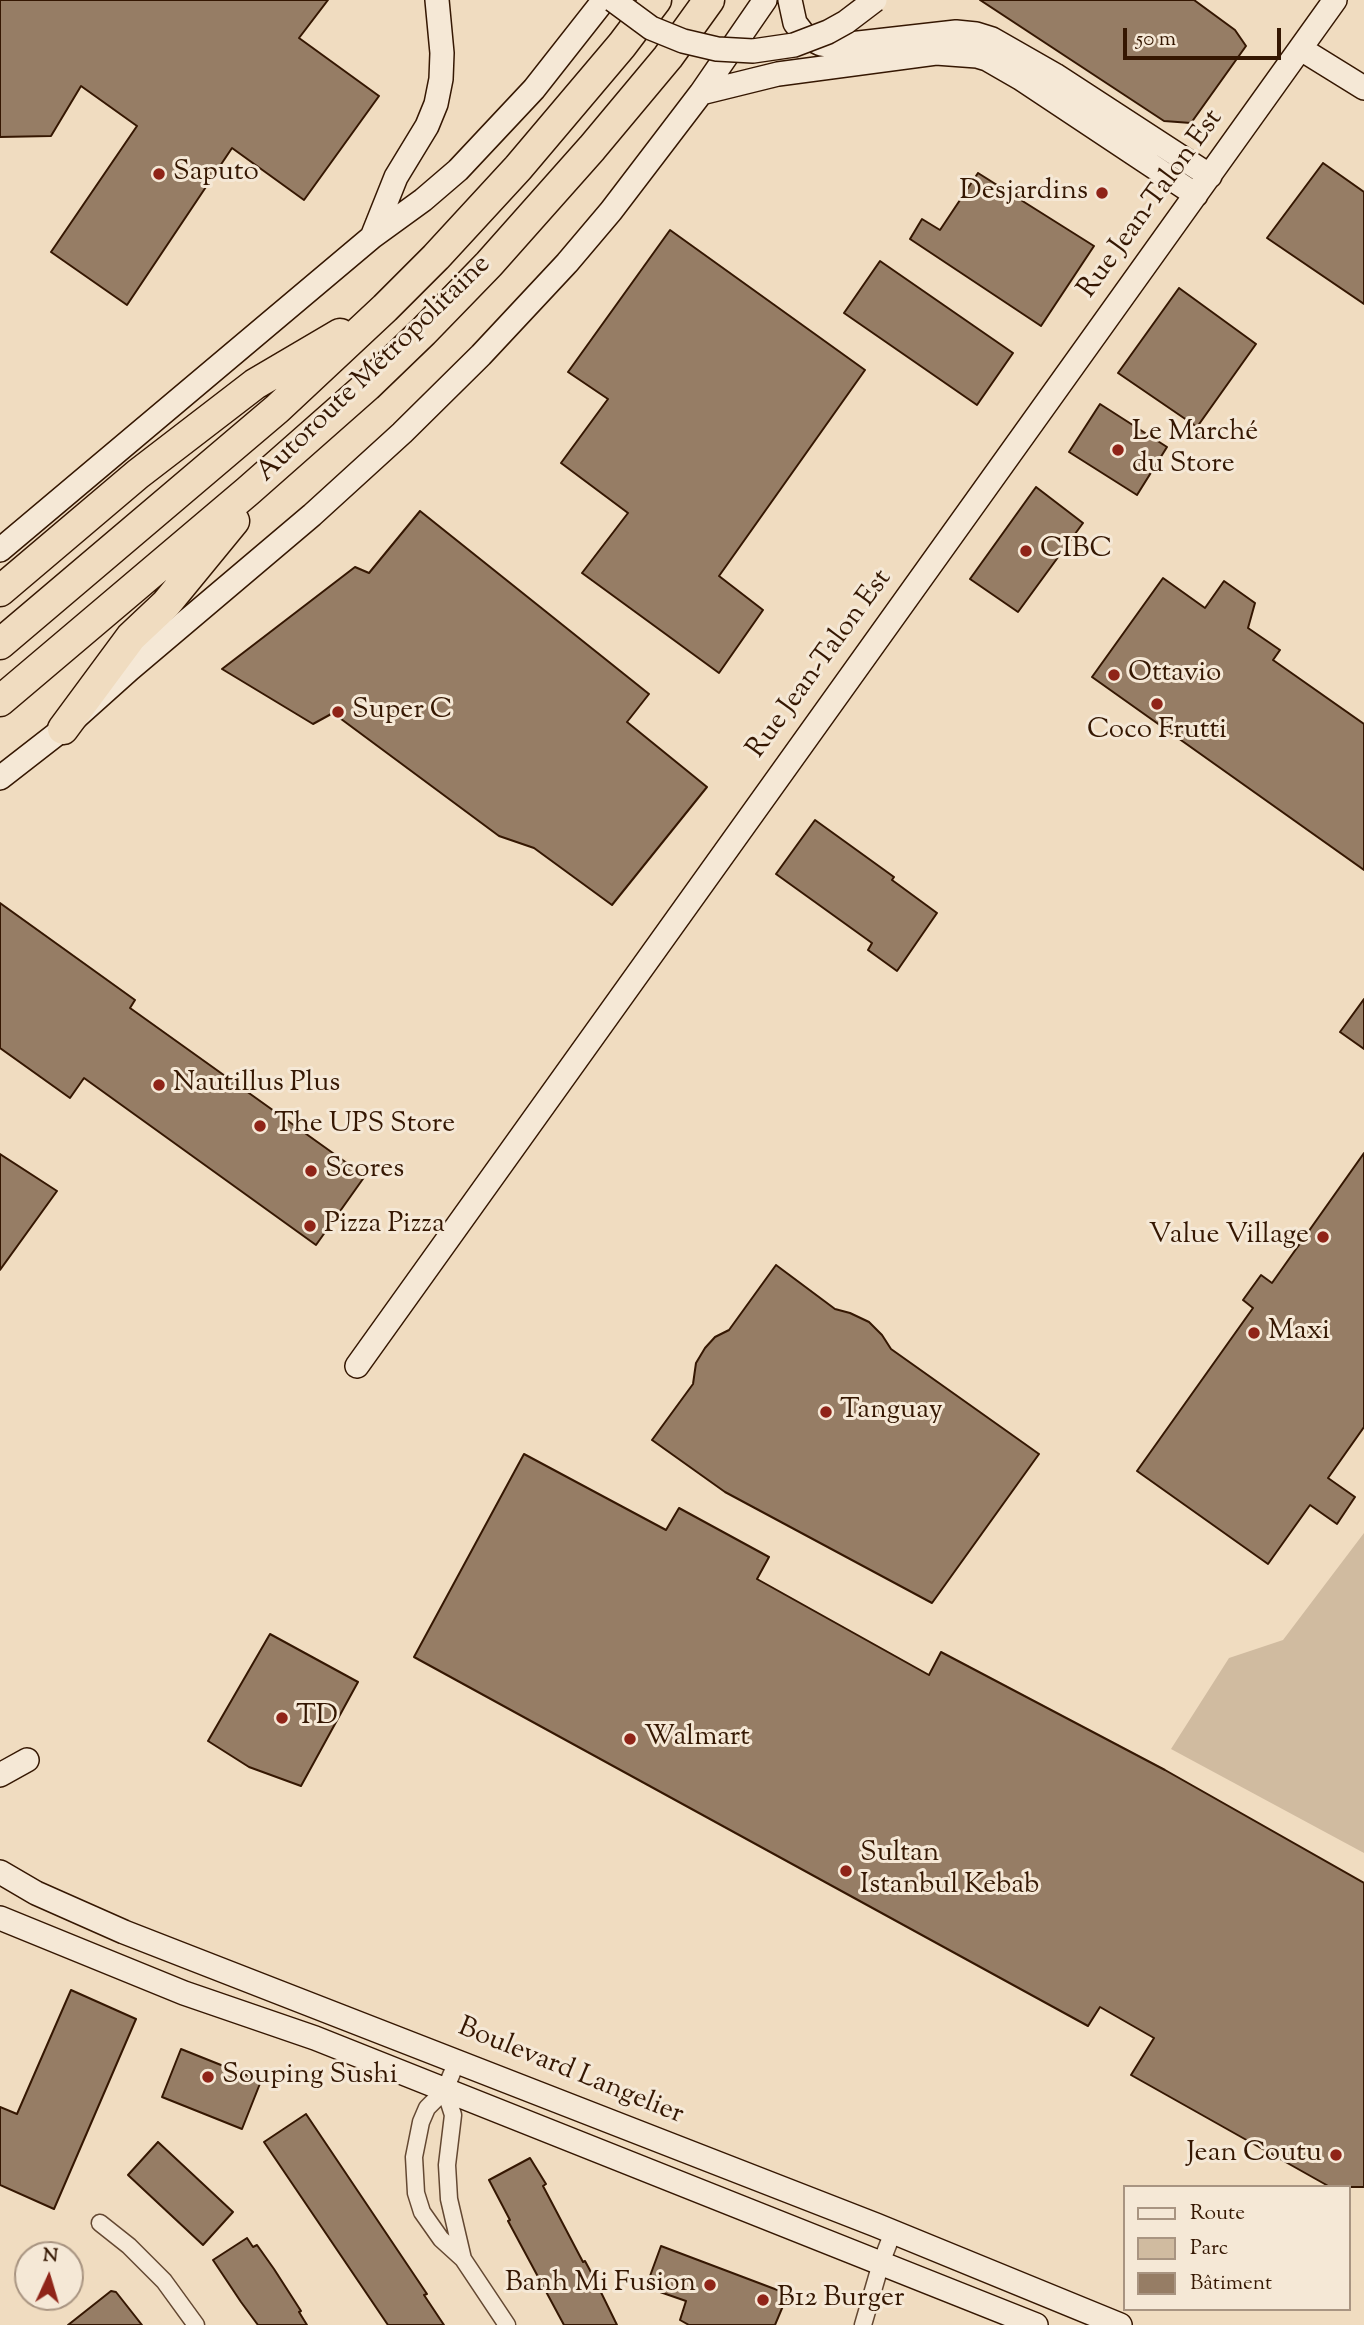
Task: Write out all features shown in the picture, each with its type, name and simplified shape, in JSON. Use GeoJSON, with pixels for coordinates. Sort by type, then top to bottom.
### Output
{"type":"FeatureCollection","features":[{"type":"Feature","properties":{"kind":"highway","name":"Autoroute Métropolitaine"},"geometry":{"type":"LineString","coordinates":[[0,644],[277,409],[385,308],[525,160],[622,45],[656,0]]}},
{"type":"Feature","properties":{"kind":"highway","name":"Autoroute Métropolitaine"},"geometry":{"type":"LineString","coordinates":[[0,701],[283,461],[387,368],[489,264],[646,85],[709,0]]}},
{"type":"Feature","properties":{"kind":"highway"},"geometry":{"type":"LineString","coordinates":[[0,591],[138,474],[255,384],[385,308]]}},
{"type":"Feature","properties":{"kind":"highway"},"geometry":{"type":"LineString","coordinates":[[63,729],[131,637],[166,604],[283,461]]}},
{"type":"Feature","properties":{"kind":"main road"},"geometry":{"type":"LineString","coordinates":[[372,237],[396,177],[427,126],[436,104],[442,53],[437,0]]}},
{"type":"Feature","properties":{"kind":"main road"},"geometry":{"type":"LineString","coordinates":[[0,551],[372,237],[423,200],[490,138],[534,89],[604,0]]}},
{"type":"Feature","properties":{"kind":"main road"},"geometry":{"type":"LineString","coordinates":[[613,0],[634,17],[667,35],[701,46],[745,51],[778,48],[828,32],[875,0]]}},
{"type":"Feature","properties":{"kind":"main road"},"geometry":{"type":"LineString","coordinates":[[0,778],[63,729],[312,515],[440,396],[586,242],[701,93],[765,0]]}},
{"type":"Feature","properties":{"kind":"main road"},"geometry":{"type":"LineString","coordinates":[[790,0],[795,23],[805,36],[821,44],[845,46],[956,32],[992,39],[1046,69],[1210,176]]}},
{"type":"Feature","properties":{"kind":"main road","name":"Rue Jean-Talon Est"},"geometry":{"type":"LineString","coordinates":[[357,1366],[1335,0]]}},
{"type":"Feature","properties":{"kind":"main road"},"geometry":{"type":"LineString","coordinates":[[1301,49],[1364,88]]}},
{"type":"Feature","properties":{"kind":"main road"},"geometry":{"type":"LineString","coordinates":[[701,93],[778,74],[936,54],[977,56],[1020,78],[1196,195]]}},
{"type":"Feature","properties":{"kind":"main road"},"geometry":{"type":"LineString","coordinates":[[0,1775],[27,1760]]}},
{"type":"Feature","properties":{"kind":"main road","name":"Boulevard Langelier"},"geometry":{"type":"LineString","coordinates":[[4,1881],[75,1912],[893,2232],[1120,2325]]}},
{"type":"Feature","properties":{"kind":"main road"},"geometry":{"type":"LineString","coordinates":[[0,1918],[184,1993],[316,2038],[1036,2325]]}},
{"type":"Feature","properties":{"kind":"street"},"geometry":{"type":"LineString","coordinates":[[457,2061],[445,2090],[427,2108],[421,2122],[414,2157],[416,2193],[422,2212],[440,2239],[463,2259],[507,2325]]}},
{"type":"Feature","properties":{"kind":"street"},"geometry":{"type":"LineString","coordinates":[[445,2090],[453,2115],[447,2165],[449,2199],[463,2259]]}},
{"type":"Feature","properties":{"kind":"street"},"geometry":{"type":"LineString","coordinates":[[100,2223],[129,2246],[157,2274],[196,2325]]}},
{"type":"Feature","properties":{"kind":"street"},"geometry":{"type":"LineString","coordinates":[[863,2325],[893,2232]]}},
{"type":"Feature","properties":{"kind":"green space"},"geometry":{"type":"Polygon","coordinates":[[[1364,1533],[1364,1853],[1171,1749],[1229,1658],[1283,1640],[1364,1533]]]}},
{"type":"Feature","properties":{"kind":"building","name":"Saputo"},"geometry":{"type":"Polygon","coordinates":[[[0,0],[328,0],[299,38],[379,96],[304,200],[232,148],[127,305],[51,252],[137,126],[81,86],[51,136],[0,137],[0,0]]]}},
{"type":"Feature","properties":{"kind":"building"},"geometry":{"type":"Polygon","coordinates":[[[980,0],[1194,0],[1235,30],[1246,46],[1191,123],[1164,121],[980,0]]]}},
{"type":"Feature","properties":{"kind":"building"},"geometry":{"type":"Polygon","coordinates":[[[1323,163],[1364,192],[1364,304],[1267,238],[1323,163]]]}},
{"type":"Feature","properties":{"kind":"building"},"geometry":{"type":"Polygon","coordinates":[[[978,173],[1094,246],[1041,326],[910,239],[922,219],[940,230],[978,173]]]}},
{"type":"Feature","properties":{"kind":"building"},"geometry":{"type":"Polygon","coordinates":[[[670,230],[865,370],[719,576],[763,610],[719,673],[582,573],[628,513],[561,463],[608,399],[568,372],[670,230]]]}},
{"type":"Feature","properties":{"kind":"building"},"geometry":{"type":"Polygon","coordinates":[[[880,261],[1013,353],[977,405],[844,313],[880,261]]]}},
{"type":"Feature","properties":{"kind":"building"},"geometry":{"type":"Polygon","coordinates":[[[1179,288],[1256,344],[1197,427],[1118,373],[1179,288]]]}},
{"type":"Feature","properties":{"kind":"building","name":"Le Marché du Store"},"geometry":{"type":"Polygon","coordinates":[[[1100,404],[1167,447],[1137,495],[1069,452],[1100,404]]]}},
{"type":"Feature","properties":{"kind":"building","name":"CIBC"},"geometry":{"type":"Polygon","coordinates":[[[1036,487],[1083,523],[1018,612],[970,579],[1036,487]]]}},
{"type":"Feature","properties":{"kind":"building"},"geometry":{"type":"Polygon","coordinates":[[[420,511],[649,694],[627,722],[707,787],[612,905],[534,848],[499,836],[333,713],[313,724],[222,669],[355,567],[369,573],[420,511]]]}},
{"type":"Feature","properties":{"kind":"building"},"geometry":{"type":"Polygon","coordinates":[[[1163,578],[1205,608],[1224,581],[1255,603],[1248,628],[1280,650],[1273,660],[1364,724],[1364,870],[1092,677],[1163,578]]]}},
{"type":"Feature","properties":{"kind":"building"},"geometry":{"type":"Polygon","coordinates":[[[815,820],[894,877],[892,880],[937,913],[897,971],[868,950],[872,943],[776,874],[815,820]]]}},
{"type":"Feature","properties":{"kind":"building"},"geometry":{"type":"Polygon","coordinates":[[[0,903],[135,1000],[130,1008],[365,1176],[316,1245],[84,1078],[70,1098],[0,1048],[0,903]]]}},
{"type":"Feature","properties":{"kind":"building"},"geometry":{"type":"Polygon","coordinates":[[[1364,999],[1364,1049],[1340,1032],[1364,999]]]}},
{"type":"Feature","properties":{"kind":"building"},"geometry":{"type":"Polygon","coordinates":[[[1364,1153],[1364,1427],[1328,1478],[1355,1497],[1337,1524],[1310,1505],[1268,1564],[1137,1471],[1253,1308],[1243,1300],[1261,1275],[1272,1283],[1364,1153]]]}},
{"type":"Feature","properties":{"kind":"building"},"geometry":{"type":"Polygon","coordinates":[[[0,1154],[57,1191],[0,1270],[0,1154]]]}},
{"type":"Feature","properties":{"kind":"building","name":"Tanguay"},"geometry":{"type":"Polygon","coordinates":[[[776,1265],[835,1309],[869,1322],[891,1349],[1039,1454],[932,1603],[725,1492],[652,1440],[693,1384],[696,1363],[705,1348],[715,1337],[729,1330],[776,1265]]]}},
{"type":"Feature","properties":{"kind":"building"},"geometry":{"type":"Polygon","coordinates":[[[524,1454],[666,1530],[679,1508],[769,1557],[757,1579],[929,1675],[941,1652],[1165,1770],[1364,1883],[1364,2187],[1326,2185],[1131,2075],[1154,2038],[1100,2007],[1088,2026],[414,1657],[524,1454]]]}},
{"type":"Feature","properties":{"kind":"building"},"geometry":{"type":"Polygon","coordinates":[[[270,1634],[358,1682],[301,1786],[249,1767],[208,1741],[270,1634]]]}},
{"type":"Feature","properties":{"kind":"building"},"geometry":{"type":"Polygon","coordinates":[[[71,1990],[136,2019],[54,2209],[0,2185],[0,2107],[17,2114],[71,1990]]]}},
{"type":"Feature","properties":{"kind":"building"},"geometry":{"type":"Polygon","coordinates":[[[181,2049],[261,2081],[242,2129],[162,2097],[181,2049]]]}},
{"type":"Feature","properties":{"kind":"building"},"geometry":{"type":"Polygon","coordinates":[[[306,2114],[427,2294],[424,2295],[444,2325],[388,2325],[264,2142],[306,2114]]]}},
{"type":"Feature","properties":{"kind":"building"},"geometry":{"type":"Polygon","coordinates":[[[158,2142],[233,2212],[203,2245],[128,2175],[158,2142]]]}},
{"type":"Feature","properties":{"kind":"building"},"geometry":{"type":"Polygon","coordinates":[[[530,2158],[546,2184],[543,2186],[617,2325],[564,2325],[508,2221],[510,2220],[489,2180],[530,2158]]]}},
{"type":"Feature","properties":{"kind":"building"},"geometry":{"type":"Polygon","coordinates":[[[247,2238],[253,2247],[257,2245],[274,2269],[307,2325],[258,2325],[241,2302],[213,2260],[247,2238]]]}},
{"type":"Feature","properties":{"kind":"building"},"geometry":{"type":"Polygon","coordinates":[[[661,2246],[788,2294],[775,2325],[689,2325],[680,2320],[686,2301],[660,2292],[650,2276],[661,2246]]]}},
{"type":"Feature","properties":{"kind":"building"},"geometry":{"type":"Polygon","coordinates":[[[111,2291],[116,2292],[142,2325],[68,2325],[111,2291]]]}},
{"type":"Feature","properties":{"kind":"place","name":"Saputo"},"geometry":{"type":"Point","coordinates":[159,174]}},
{"type":"Feature","properties":{"kind":"place","name":"Desjardins"},"geometry":{"type":"Point","coordinates":[1102,193]}},
{"type":"Feature","properties":{"kind":"place","name":"Le Marché du Store"},"geometry":{"type":"Point","coordinates":[1118,450]}},
{"type":"Feature","properties":{"kind":"place","name":"CIBC"},"geometry":{"type":"Point","coordinates":[1026,551]}},
{"type":"Feature","properties":{"kind":"place","name":"Ottavio"},"geometry":{"type":"Point","coordinates":[1114,675]}},
{"type":"Feature","properties":{"kind":"place","name":"Coco Frutti"},"geometry":{"type":"Point","coordinates":[1157,704]}},
{"type":"Feature","properties":{"kind":"place","name":"Super C"},"geometry":{"type":"Point","coordinates":[338,712]}},
{"type":"Feature","properties":{"kind":"place","name":"Nautillus Plus"},"geometry":{"type":"Point","coordinates":[159,1085]}},
{"type":"Feature","properties":{"kind":"place","name":"The UPS Store"},"geometry":{"type":"Point","coordinates":[260,1126]}},
{"type":"Feature","properties":{"kind":"place","name":"Scores"},"geometry":{"type":"Point","coordinates":[311,1171]}},
{"type":"Feature","properties":{"kind":"place","name":"Pizza Pizza"},"geometry":{"type":"Point","coordinates":[310,1226]}},
{"type":"Feature","properties":{"kind":"place","name":"Value Village"},"geometry":{"type":"Point","coordinates":[1323,1237]}},
{"type":"Feature","properties":{"kind":"place","name":"Maxi"},"geometry":{"type":"Point","coordinates":[1254,1333]}},
{"type":"Feature","properties":{"kind":"place","name":"Tanguay"},"geometry":{"type":"Point","coordinates":[826,1412]}},
{"type":"Feature","properties":{"kind":"place","name":"TD"},"geometry":{"type":"Point","coordinates":[282,1718]}},
{"type":"Feature","properties":{"kind":"place","name":"Walmart"},"geometry":{"type":"Point","coordinates":[630,1739]}},
{"type":"Feature","properties":{"kind":"place","name":"Sultan Istanbul Kebab"},"geometry":{"type":"Point","coordinates":[846,1871]}},
{"type":"Feature","properties":{"kind":"place","name":"Souping Sushi"},"geometry":{"type":"Point","coordinates":[208,2077]}},
{"type":"Feature","properties":{"kind":"place","name":"Jean Coutu"},"geometry":{"type":"Point","coordinates":[1336,2155]}},
{"type":"Feature","properties":{"kind":"place","name":"Banh Mi Fusion"},"geometry":{"type":"Point","coordinates":[710,2285]}},
{"type":"Feature","properties":{"kind":"place","name":"B12 Burger"},"geometry":{"type":"Point","coordinates":[763,2300]}}]}
